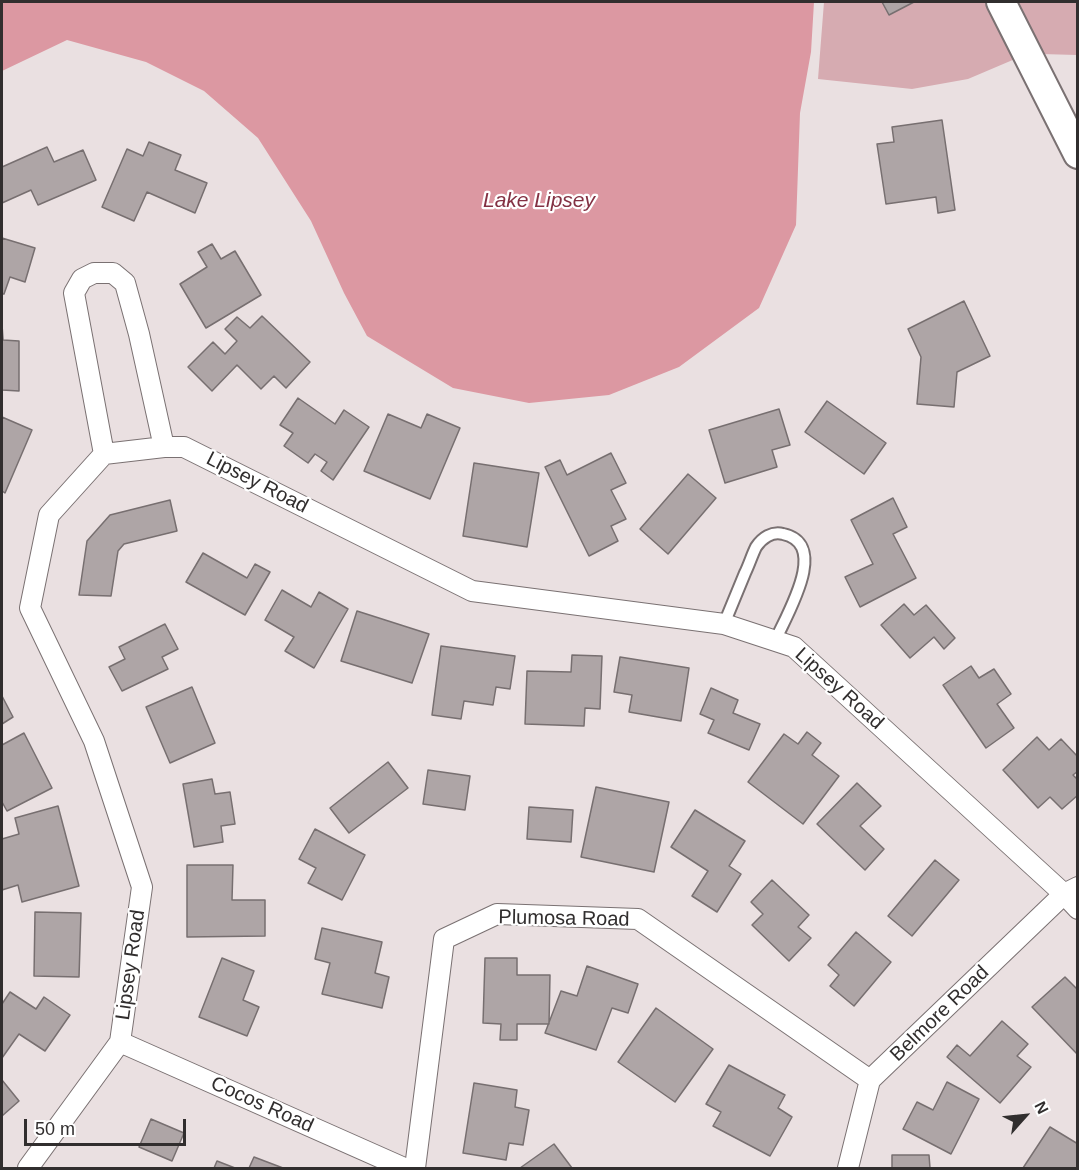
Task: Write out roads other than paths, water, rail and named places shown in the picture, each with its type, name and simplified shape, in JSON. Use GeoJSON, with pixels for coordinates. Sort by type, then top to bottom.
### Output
{"type":"FeatureCollection","features":[{"type":"Feature","properties":{"kind":"street"},"geometry":{"type":"LineString","coordinates":[[1001,2],[1077,154]]}},
{"type":"Feature","properties":{"kind":"street"},"geometry":{"type":"LineString","coordinates":[[104,453],[74,293],[82,279],[94,273],[113,273],[125,283],[139,334],[164,447]]}},
{"type":"Feature","properties":{"kind":"street","name":"Lipsey Road"},"geometry":{"type":"LineString","coordinates":[[28,1168],[120,1042],[142,887],[94,741],[30,608],[49,515],[104,453],[184,447],[472,591],[724,624],[794,647],[1071,891],[1077,909]]}},
{"type":"Feature","properties":{"kind":"street","name":"Belmore Road"},"geometry":{"type":"LineString","coordinates":[[870,1080],[1071,891]]}},
{"type":"Feature","properties":{"kind":"street","name":"Plumosa Road"},"geometry":{"type":"LineString","coordinates":[[415,1168],[444,939],[497,914],[638,919],[870,1080]]}},
{"type":"Feature","properties":{"kind":"street","name":"Cocos Road"},"geometry":{"type":"LineString","coordinates":[[120,1042],[404,1168]]}},
{"type":"Feature","properties":{"kind":"street"},"geometry":{"type":"LineString","coordinates":[[848,1168],[870,1080]]}},
{"type":"Feature","properties":{"kind":"lane"},"geometry":{"type":"LineString","coordinates":[[724,624],[756,548],[765,537],[777,532],[792,536],[801,544],[806,557],[805,572],[775,641]]}},
{"type":"Feature","properties":{"kind":"water","name":"Lake Lipsey"},"geometry":{"type":"Polygon","coordinates":[[[2,2],[814,2],[811,52],[800,113],[796,225],[759,308],[679,367],[609,395],[529,403],[453,388],[367,336],[344,293],[311,221],[258,138],[204,91],[146,62],[67,40],[2,71],[2,2]]]}}]}
